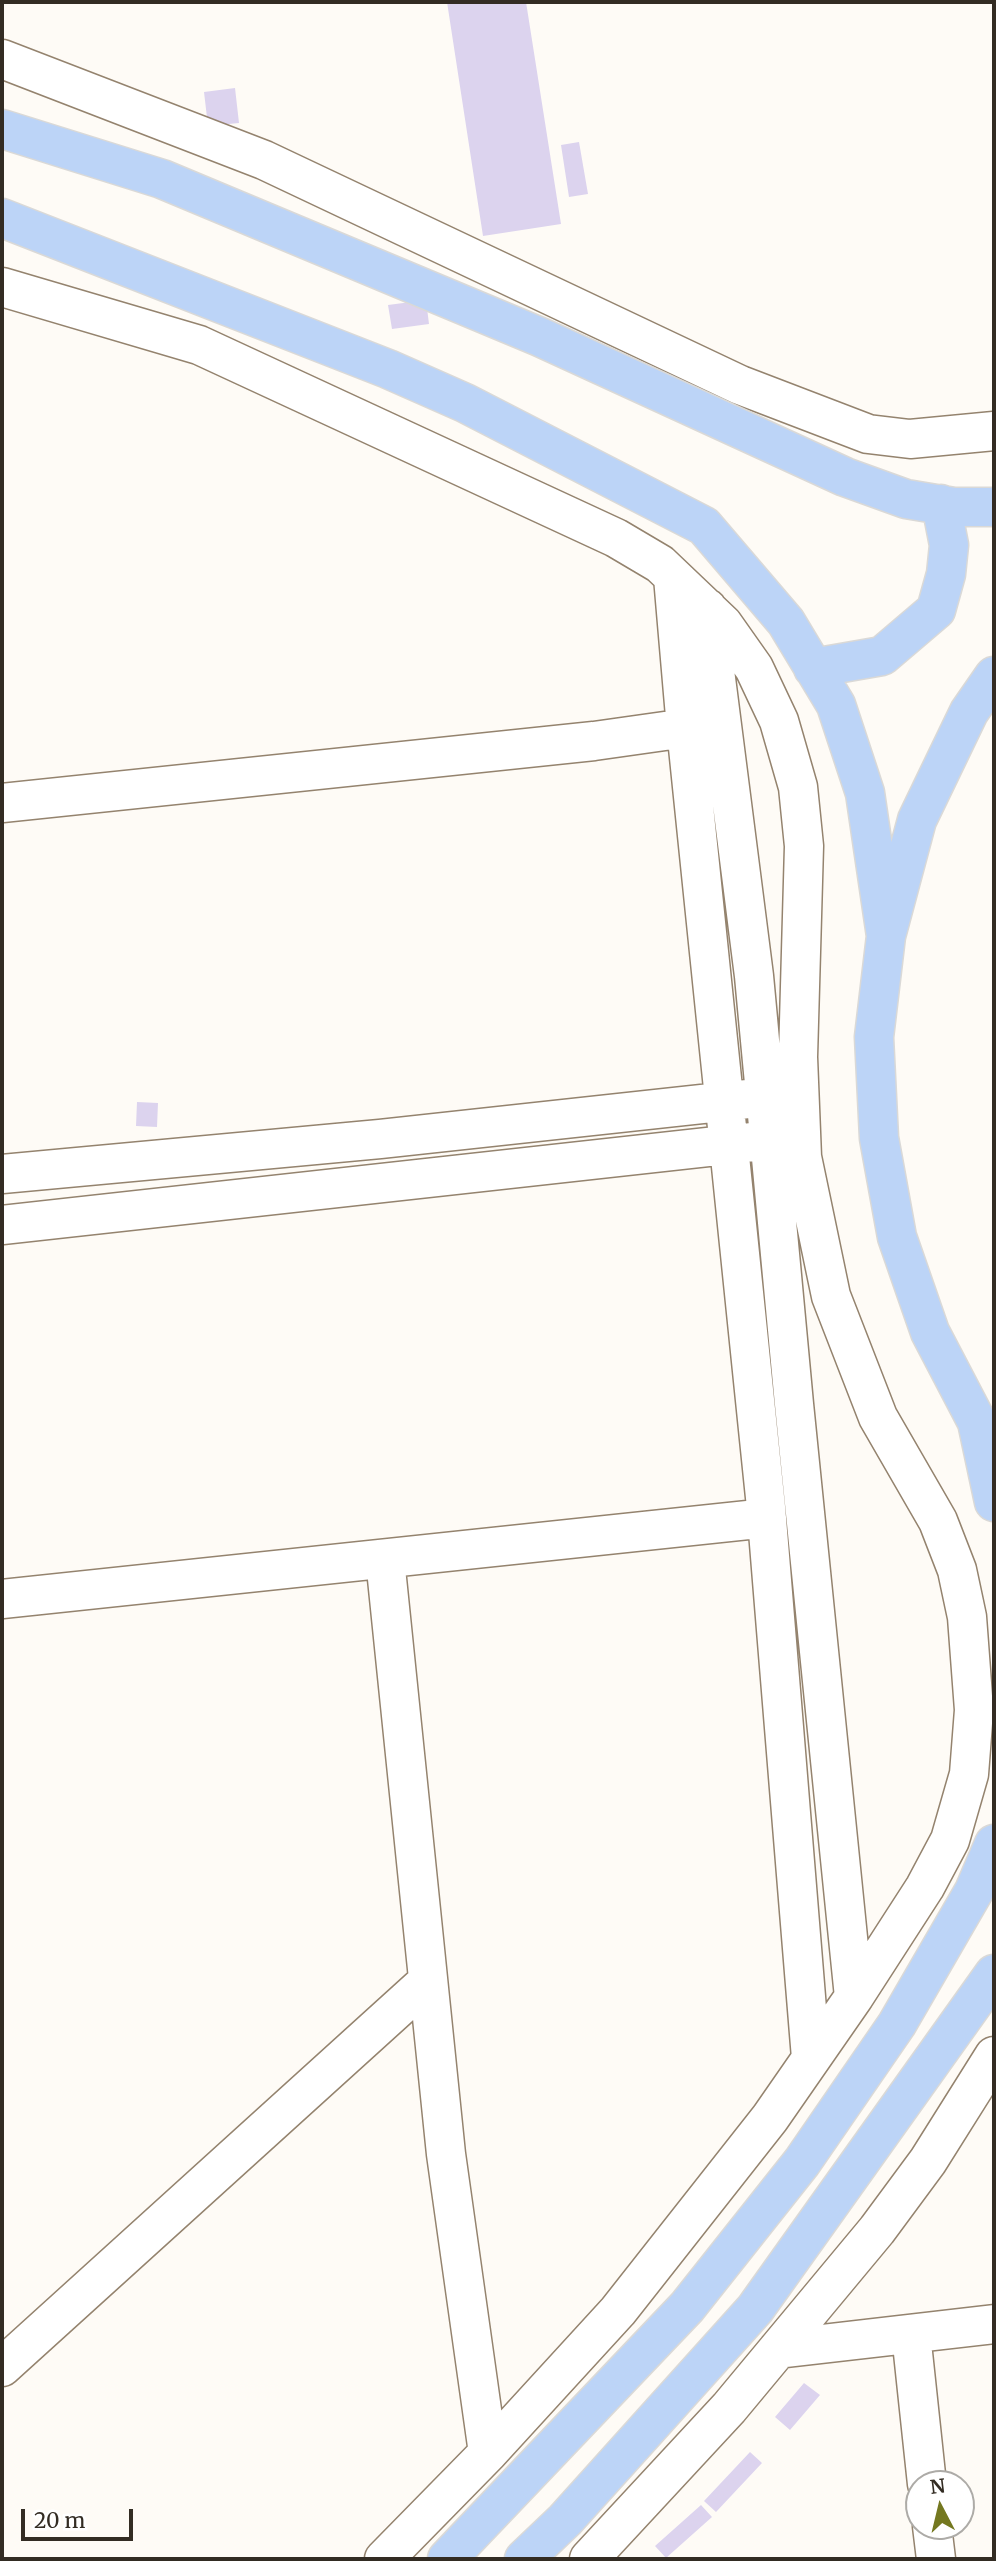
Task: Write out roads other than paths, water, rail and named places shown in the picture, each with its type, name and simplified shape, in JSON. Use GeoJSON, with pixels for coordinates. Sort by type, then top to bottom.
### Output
{"type":"FeatureCollection","features":[{"type":"Feature","properties":{"kind":"main road"},"geometry":{"type":"LineString","coordinates":[[2,129],[162,179],[540,337],[845,477],[906,499],[994,507]]}},
{"type":"Feature","properties":{"kind":"main road"},"geometry":{"type":"LineString","coordinates":[[2,218],[388,369],[465,403],[704,526],[786,622],[836,705],[865,793],[886,936]]}},
{"type":"Feature","properties":{"kind":"main road"},"geometry":{"type":"LineString","coordinates":[[813,668],[882,656],[936,610],[946,574],[949,545],[941,504]]}},
{"type":"Feature","properties":{"kind":"main road"},"geometry":{"type":"LineString","coordinates":[[994,676],[969,712],[918,820],[886,936],[874,1037],[879,1138],[897,1237],[930,1332],[986,1433],[994,1502]]}},
{"type":"Feature","properties":{"kind":"main road"},"geometry":{"type":"LineString","coordinates":[[447,2559],[687,2308],[802,2162],[897,2024],[974,1891],[994,1843]]}},
{"type":"Feature","properties":{"kind":"main road"},"geometry":{"type":"LineString","coordinates":[[524,2559],[565,2520],[755,2309],[994,1974]]}},
{"type":"Feature","properties":{"kind":"street"},"geometry":{"type":"LineString","coordinates":[[2,59],[264,160],[740,385],[869,434],[910,439],[994,431]]}},
{"type":"Feature","properties":{"kind":"street"},"geometry":{"type":"LineString","coordinates":[[2,287],[199,345],[617,538],[660,564],[723,624],[754,668],[779,721],[798,787],[804,846],[798,1057],[802,1157],[831,1296],[878,1416],[938,1521],[957,1570],[973,1660],[974,1710],[969,1774],[950,1840],[925,1887],[854,1997],[770,2118],[618,2311],[488,2453],[384,2559]]}},
{"type":"Feature","properties":{"kind":"street"},"geometry":{"type":"LineString","coordinates":[[674,577],[686,728],[767,1518],[811,2058]]}},
{"type":"Feature","properties":{"kind":"street"},"geometry":{"type":"LineString","coordinates":[[707,608],[754,976],[854,1997]]}},
{"type":"Feature","properties":{"kind":"street"},"geometry":{"type":"LineString","coordinates":[[2,803],[594,741],[686,728]]}},
{"type":"Feature","properties":{"kind":"street"},"geometry":{"type":"LineString","coordinates":[[2,1174],[380,1139],[765,1097]]}},
{"type":"Feature","properties":{"kind":"street"},"geometry":{"type":"LineString","coordinates":[[2,1225],[769,1140]]}},
{"type":"Feature","properties":{"kind":"street"},"geometry":{"type":"LineString","coordinates":[[2,1598],[767,1518]]}},
{"type":"Feature","properties":{"kind":"street"},"geometry":{"type":"LineString","coordinates":[[385,1559],[446,2154],[488,2453]]}},
{"type":"Feature","properties":{"kind":"street"},"geometry":{"type":"LineString","coordinates":[[2,2367],[428,1981]]}},
{"type":"Feature","properties":{"kind":"street"},"geometry":{"type":"LineString","coordinates":[[589,2559],[681,2462],[877,2230],[928,2161],[994,2056]]}},
{"type":"Feature","properties":{"kind":"street"},"geometry":{"type":"LineString","coordinates":[[778,2349],[994,2325]]}},
{"type":"Feature","properties":{"kind":"street"},"geometry":{"type":"LineString","coordinates":[[911,2334],[926,2470]]}},
{"type":"Feature","properties":{"kind":"street"},"geometry":{"type":"LineString","coordinates":[[934,2540],[936,2559]]}}]}
